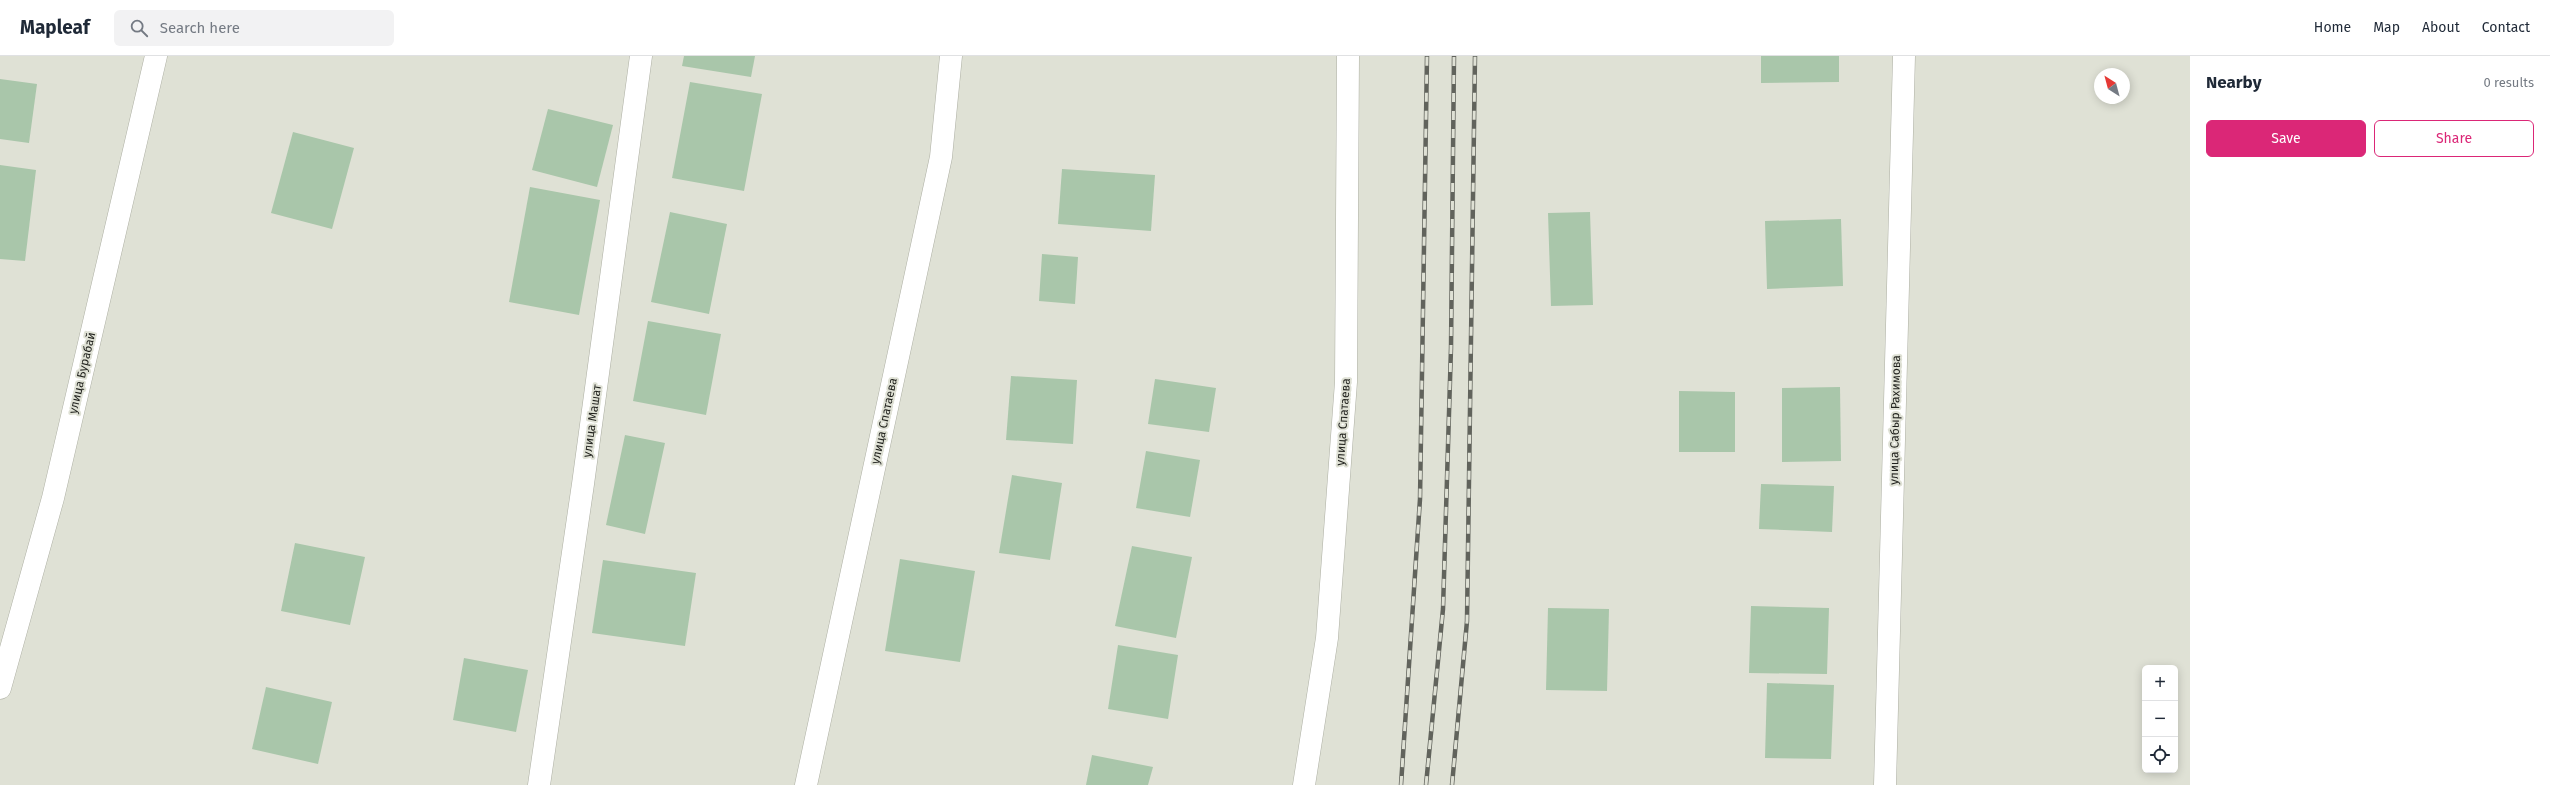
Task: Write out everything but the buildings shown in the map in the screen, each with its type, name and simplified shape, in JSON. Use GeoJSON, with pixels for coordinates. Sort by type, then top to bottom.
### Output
{"type":"FeatureCollection","features":[{"type":"Feature","properties":{"kind":"street","name":"улица Бурабай"},"geometry":{"type":"LineString","coordinates":[[0,688],[53,498],[156,56]]}},
{"type":"Feature","properties":{"kind":"street","name":"улица Машат"},"geometry":{"type":"LineString","coordinates":[[539,785],[583,484],[641,56]]}},
{"type":"Feature","properties":{"kind":"street","name":"улица Спатаева"},"geometry":{"type":"LineString","coordinates":[[806,785],[941,157],[951,56]]}},
{"type":"Feature","properties":{"kind":"street","name":"улица Спатаева"},"geometry":{"type":"LineString","coordinates":[[1304,785],[1327,638],[1346,382],[1348,56]]}},
{"type":"Feature","properties":{"kind":"street","name":"улица Сабыр Рахимова"},"geometry":{"type":"LineString","coordinates":[[1885,785],[1904,56]]}},
{"type":"Feature","properties":{"kind":"railway"},"geometry":{"type":"LineString","coordinates":[[1401,785],[1420,499],[1427,56]]}},
{"type":"Feature","properties":{"kind":"railway"},"geometry":{"type":"LineString","coordinates":[[1426,785],[1443,609],[1451,348],[1454,56]]}},
{"type":"Feature","properties":{"kind":"railway"},"geometry":{"type":"LineString","coordinates":[[1452,785],[1467,621],[1475,56]]}}]}
